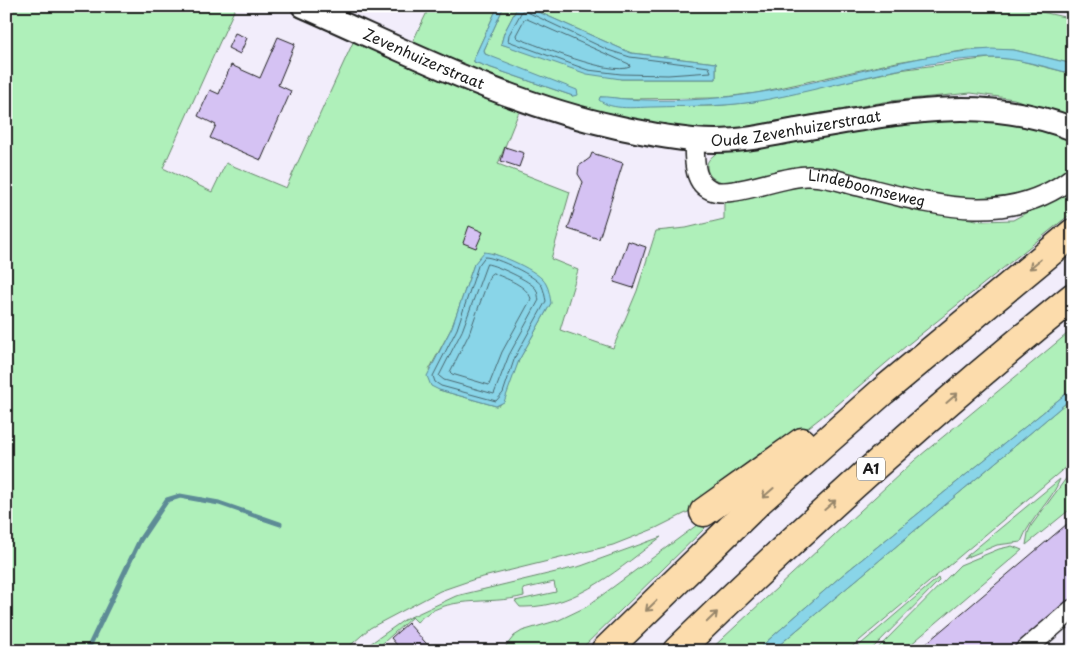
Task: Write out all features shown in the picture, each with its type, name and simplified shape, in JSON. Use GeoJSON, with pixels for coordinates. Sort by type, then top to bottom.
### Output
{"type":"FeatureCollection","features":[{"type":"Feature","properties":{"kind":"highway"},"geometry":{"type":"LineString","coordinates":[[605,651],[760,500],[883,391],[1073,233]]}},
{"type":"Feature","properties":{"kind":"highway","name":"A1"},"geometry":{"type":"LineString","coordinates":[[677,651],[789,542],[993,362],[1073,297]]}},
{"type":"Feature","properties":{"kind":"highway"},"geometry":{"type":"LineString","coordinates":[[704,512],[836,417],[883,391]]}},
{"type":"Feature","properties":{"kind":"street","name":"Zevenhuizerstraat"},"geometry":{"type":"LineString","coordinates":[[303,6],[460,77],[518,100]]}},
{"type":"Feature","properties":{"kind":"street","name":"Oude Zevenhuizerstraat"},"geometry":{"type":"LineString","coordinates":[[518,100],[601,124],[653,135],[694,140],[740,139],[960,107],[1016,112],[1072,129]]}},
{"type":"Feature","properties":{"kind":"street","name":"Lindeboomseweg"},"geometry":{"type":"LineString","coordinates":[[694,140],[697,175],[706,188],[729,193],[774,181],[808,176],[934,204],[982,210],[1005,206],[1040,196],[1073,177]]}},
{"type":"Feature","properties":{"kind":"street"},"geometry":{"type":"LineString","coordinates":[[1024,651],[1073,609]]}},
{"type":"Feature","properties":{"kind":"green space"},"geometry":{"type":"Polygon","coordinates":[[[6,6],[236,6],[163,168],[212,192],[226,163],[286,188],[355,38],[520,109],[498,164],[570,192],[551,259],[578,270],[560,330],[613,348],[637,291],[656,231],[686,228],[724,219],[724,203],[791,183],[813,182],[954,216],[982,221],[1013,220],[1073,187],[1073,212],[906,346],[837,405],[768,459],[694,509],[656,528],[613,545],[475,579],[440,591],[370,628],[344,651],[6,651],[6,6]],[[492,253],[474,264],[452,327],[429,370],[439,390],[496,406],[501,404],[519,360],[551,303],[518,265],[492,253]]]}},
{"type":"Feature","properties":{"kind":"green space"},"geometry":{"type":"Polygon","coordinates":[[[430,6],[451,6],[457,9],[459,6],[498,6],[474,58],[474,62],[573,96],[485,54],[484,50],[504,6],[518,6],[504,33],[501,44],[621,79],[716,79],[716,63],[631,53],[525,6],[818,6],[828,11],[830,6],[1015,6],[1073,19],[1073,64],[1014,50],[968,50],[897,62],[757,93],[716,98],[626,99],[600,97],[682,106],[714,106],[753,102],[899,70],[989,58],[1013,59],[1073,74],[1073,119],[1014,99],[971,93],[890,101],[733,129],[694,131],[664,129],[554,103],[411,45],[430,6]]]}},
{"type":"Feature","properties":{"kind":"green space"},"geometry":{"type":"Polygon","coordinates":[[[908,119],[1009,119],[1073,141],[1073,169],[1035,188],[1022,192],[994,199],[966,201],[953,200],[870,179],[833,172],[821,172],[762,182],[724,183],[712,177],[707,167],[709,160],[718,152],[908,119]]]}},
{"type":"Feature","properties":{"kind":"green space"},"geometry":{"type":"Polygon","coordinates":[[[1073,329],[1073,388],[840,577],[756,651],[709,651],[915,460],[1073,329]]]}},
{"type":"Feature","properties":{"kind":"green space"},"geometry":{"type":"Polygon","coordinates":[[[1073,397],[1073,461],[847,651],[772,651],[1073,397]]]}},
{"type":"Feature","properties":{"kind":"green space"},"geometry":{"type":"Polygon","coordinates":[[[1073,469],[1073,507],[1026,545],[1031,526],[1073,469]]]}},
{"type":"Feature","properties":{"kind":"green space"},"geometry":{"type":"Polygon","coordinates":[[[1060,479],[1052,495],[1030,525],[1021,542],[997,545],[963,559],[1060,479]]]}},
{"type":"Feature","properties":{"kind":"green space"},"geometry":{"type":"Polygon","coordinates":[[[701,522],[705,528],[579,651],[502,651],[514,636],[522,631],[559,620],[586,607],[701,522]]]}},
{"type":"Feature","properties":{"kind":"green space"},"geometry":{"type":"Polygon","coordinates":[[[661,537],[598,583],[581,593],[563,600],[525,607],[520,607],[515,601],[556,592],[554,582],[523,589],[524,596],[441,607],[428,613],[417,622],[412,617],[374,651],[360,651],[404,620],[456,596],[581,566],[661,537]]]}},
{"type":"Feature","properties":{"kind":"green space"},"geometry":{"type":"Polygon","coordinates":[[[1012,546],[1022,550],[903,651],[875,651],[960,565],[999,549],[1012,546]]]}},
{"type":"Feature","properties":{"kind":"green space"},"geometry":{"type":"Polygon","coordinates":[[[938,578],[939,581],[870,651],[854,650],[938,578]]]}},
{"type":"Feature","properties":{"kind":"water"},"geometry":{"type":"Polygon","coordinates":[[[498,6],[504,6],[484,50],[485,54],[577,90],[578,95],[573,96],[474,62],[474,58],[498,6]]]}},
{"type":"Feature","properties":{"kind":"water"},"geometry":{"type":"Polygon","coordinates":[[[518,6],[525,6],[631,53],[716,63],[716,79],[621,79],[587,74],[501,44],[504,33],[518,6]]]}},
{"type":"Feature","properties":{"kind":"water"},"geometry":{"type":"Polygon","coordinates":[[[992,49],[1014,50],[1073,64],[1073,74],[1020,61],[987,58],[928,64],[741,104],[625,108],[611,106],[599,100],[600,97],[675,100],[708,99],[740,95],[786,88],[932,56],[992,49]]]}},
{"type":"Feature","properties":{"kind":"water"},"geometry":{"type":"Polygon","coordinates":[[[484,252],[508,259],[536,274],[546,284],[551,303],[519,360],[504,402],[496,406],[439,390],[431,386],[427,376],[452,327],[474,264],[484,252]]]}},
{"type":"Feature","properties":{"kind":"water"},"geometry":{"type":"Polygon","coordinates":[[[1073,388],[1073,397],[772,651],[756,651],[840,577],[1073,388]]]}},
{"type":"Feature","properties":{"kind":"building"},"geometry":{"type":"Polygon","coordinates":[[[235,33],[247,38],[240,54],[228,48],[235,33]]]}},
{"type":"Feature","properties":{"kind":"building"},"geometry":{"type":"Polygon","coordinates":[[[278,37],[295,44],[278,85],[291,91],[261,160],[210,138],[216,125],[198,116],[210,90],[219,94],[231,65],[260,78],[278,37]]]}},
{"type":"Feature","properties":{"kind":"building"},"geometry":{"type":"Polygon","coordinates":[[[505,147],[524,153],[519,167],[501,161],[505,147]]]}},
{"type":"Feature","properties":{"kind":"building"},"geometry":{"type":"Polygon","coordinates":[[[592,153],[623,163],[599,239],[568,229],[583,182],[578,174],[579,166],[590,158],[592,153]]]}},
{"type":"Feature","properties":{"kind":"building"},"geometry":{"type":"Polygon","coordinates":[[[469,226],[483,232],[476,248],[463,243],[469,226]]]}},
{"type":"Feature","properties":{"kind":"building"},"geometry":{"type":"Polygon","coordinates":[[[628,241],[646,247],[633,288],[614,282],[628,241]]]}},
{"type":"Feature","properties":{"kind":"building"},"geometry":{"type":"Polygon","coordinates":[[[1073,519],[1073,597],[1009,651],[917,651],[1073,519]]]}},
{"type":"Feature","properties":{"kind":"building"},"geometry":{"type":"Polygon","coordinates":[[[408,623],[433,651],[402,651],[391,638],[408,623]]]}},
{"type":"Feature","properties":{"kind":"waterway"},"geometry":{"type":"LineString","coordinates":[[87,651],[140,540],[167,500],[180,496],[219,503],[280,524]]}}]}
